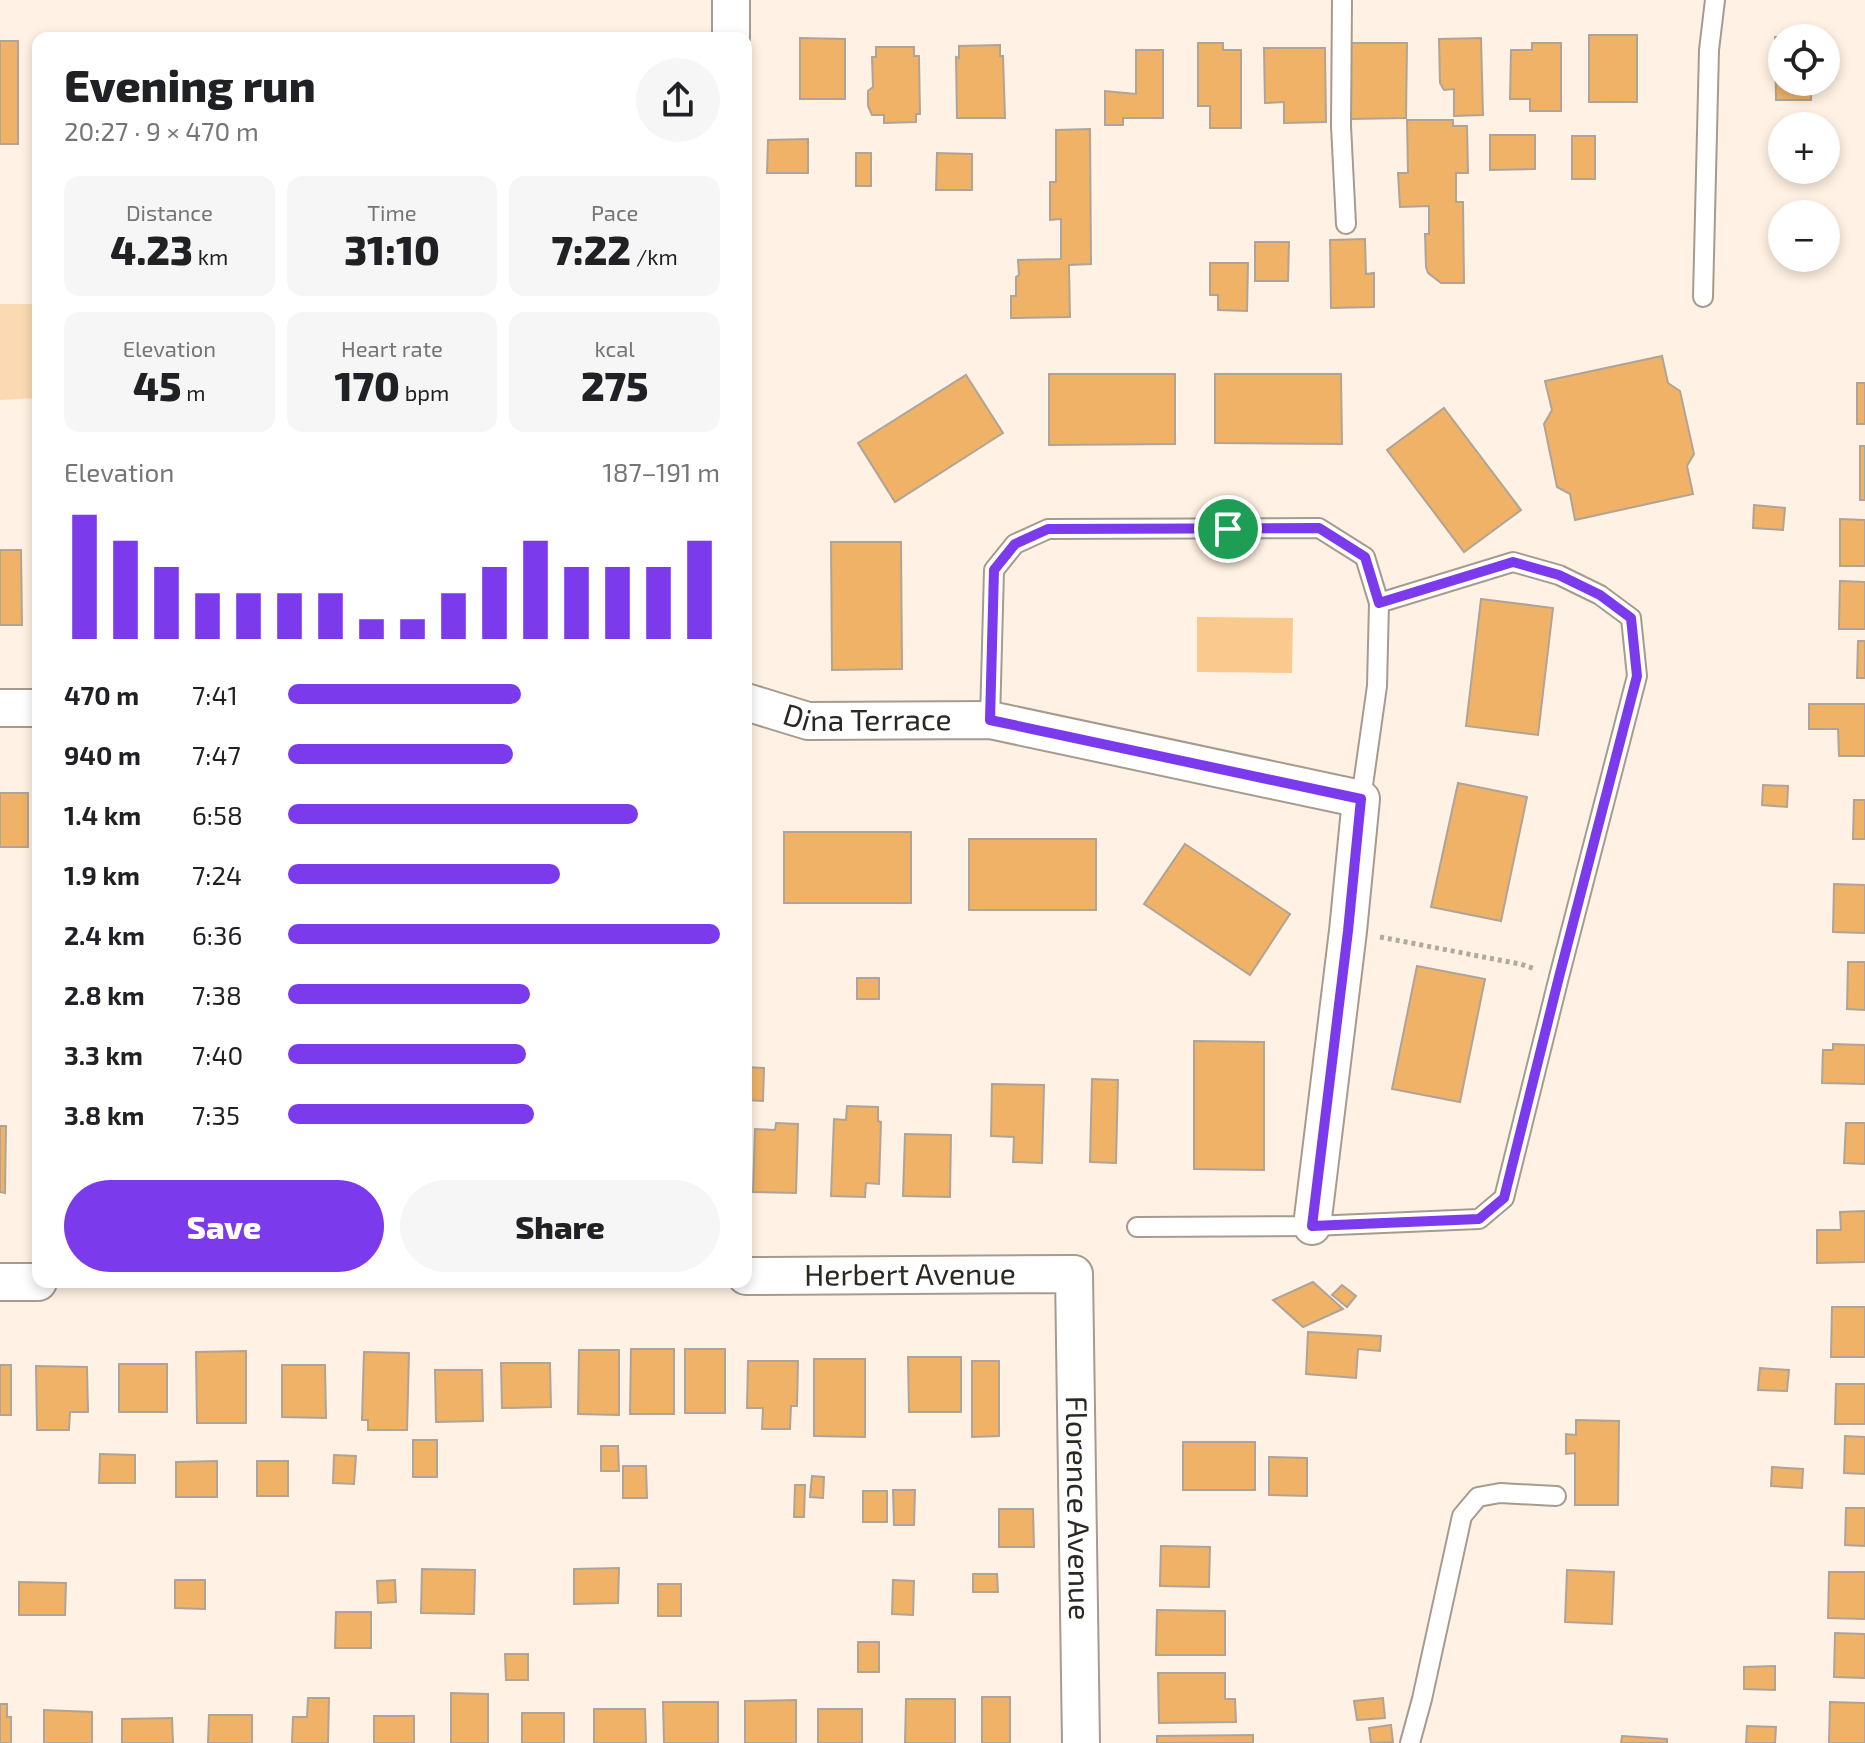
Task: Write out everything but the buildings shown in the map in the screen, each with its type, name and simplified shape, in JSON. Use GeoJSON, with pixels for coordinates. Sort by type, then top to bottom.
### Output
{"type":"FeatureCollection","features":[{"type":"Feature","properties":{"kind":"street"},"geometry":{"type":"LineString","coordinates":[[731,0],[731,32]]}},
{"type":"Feature","properties":{"kind":"street","name":"Dina Terrace"},"geometry":{"type":"LineString","coordinates":[[752,704],[808,721],[990,720],[1361,799],[1312,1226]]}},
{"type":"Feature","properties":{"kind":"street"},"geometry":{"type":"LineString","coordinates":[[0,708],[32,708]]}},
{"type":"Feature","properties":{"kind":"street","name":"Herbert Avenue"},"geometry":{"type":"LineString","coordinates":[[752,1276],[1074,1274]]}},
{"type":"Feature","properties":{"kind":"street","name":"Florence Avenue"},"geometry":{"type":"LineString","coordinates":[[1074,1274],[1081,1743]]}},
{"type":"Feature","properties":{"kind":"street"},"geometry":{"type":"LineString","coordinates":[[0,1282],[32,1282]]}},
{"type":"Feature","properties":{"kind":"lane"},"geometry":{"type":"LineString","coordinates":[[1342,0],[1341,126],[1346,224]]}},
{"type":"Feature","properties":{"kind":"lane"},"geometry":{"type":"LineString","coordinates":[[1703,297],[1709,50],[1715,0]]}},
{"type":"Feature","properties":{"kind":"lane","name":"Dina Terrace"},"geometry":{"type":"LineString","coordinates":[[990,720],[994,570],[1015,544],[1048,529],[1319,528],[1365,557],[1379,603],[1377,686],[1361,799]]}},
{"type":"Feature","properties":{"kind":"lane"},"geometry":{"type":"LineString","coordinates":[[1137,1227],[1312,1226],[1479,1219],[1504,1198],[1637,676],[1631,618],[1600,595],[1559,575],[1513,562],[1379,603]]}},
{"type":"Feature","properties":{"kind":"lane"},"geometry":{"type":"LineString","coordinates":[[1410,1743],[1462,1516],[1478,1497],[1500,1493],[1556,1496]]}},
{"type":"Feature","properties":{"kind":"path"},"geometry":{"type":"LineString","coordinates":[[1348,931],[1520,964]]}},
{"type":"Feature","properties":{"kind":"shaded area"},"geometry":{"type":"Polygon","coordinates":[[[0,304],[32,304],[32,398],[0,400],[0,304]]]}},
{"type":"Feature","properties":{"kind":"shaded area"},"geometry":{"type":"Polygon","coordinates":[[[1197,617],[1293,618],[1292,673],[1197,672],[1197,617]]]}},
{"type":"Feature","properties":{"kind":"route"},"geometry":{"type":"LineString","coordinates":[[1319,528],[1365,557],[1379,603],[1513,562],[1559,575],[1600,595],[1631,618],[1637,676],[1504,1198],[1479,1219],[1312,1226],[1361,799],[990,720],[994,570],[1015,544],[1048,529],[1228,529],[1319,528]]}}]}
